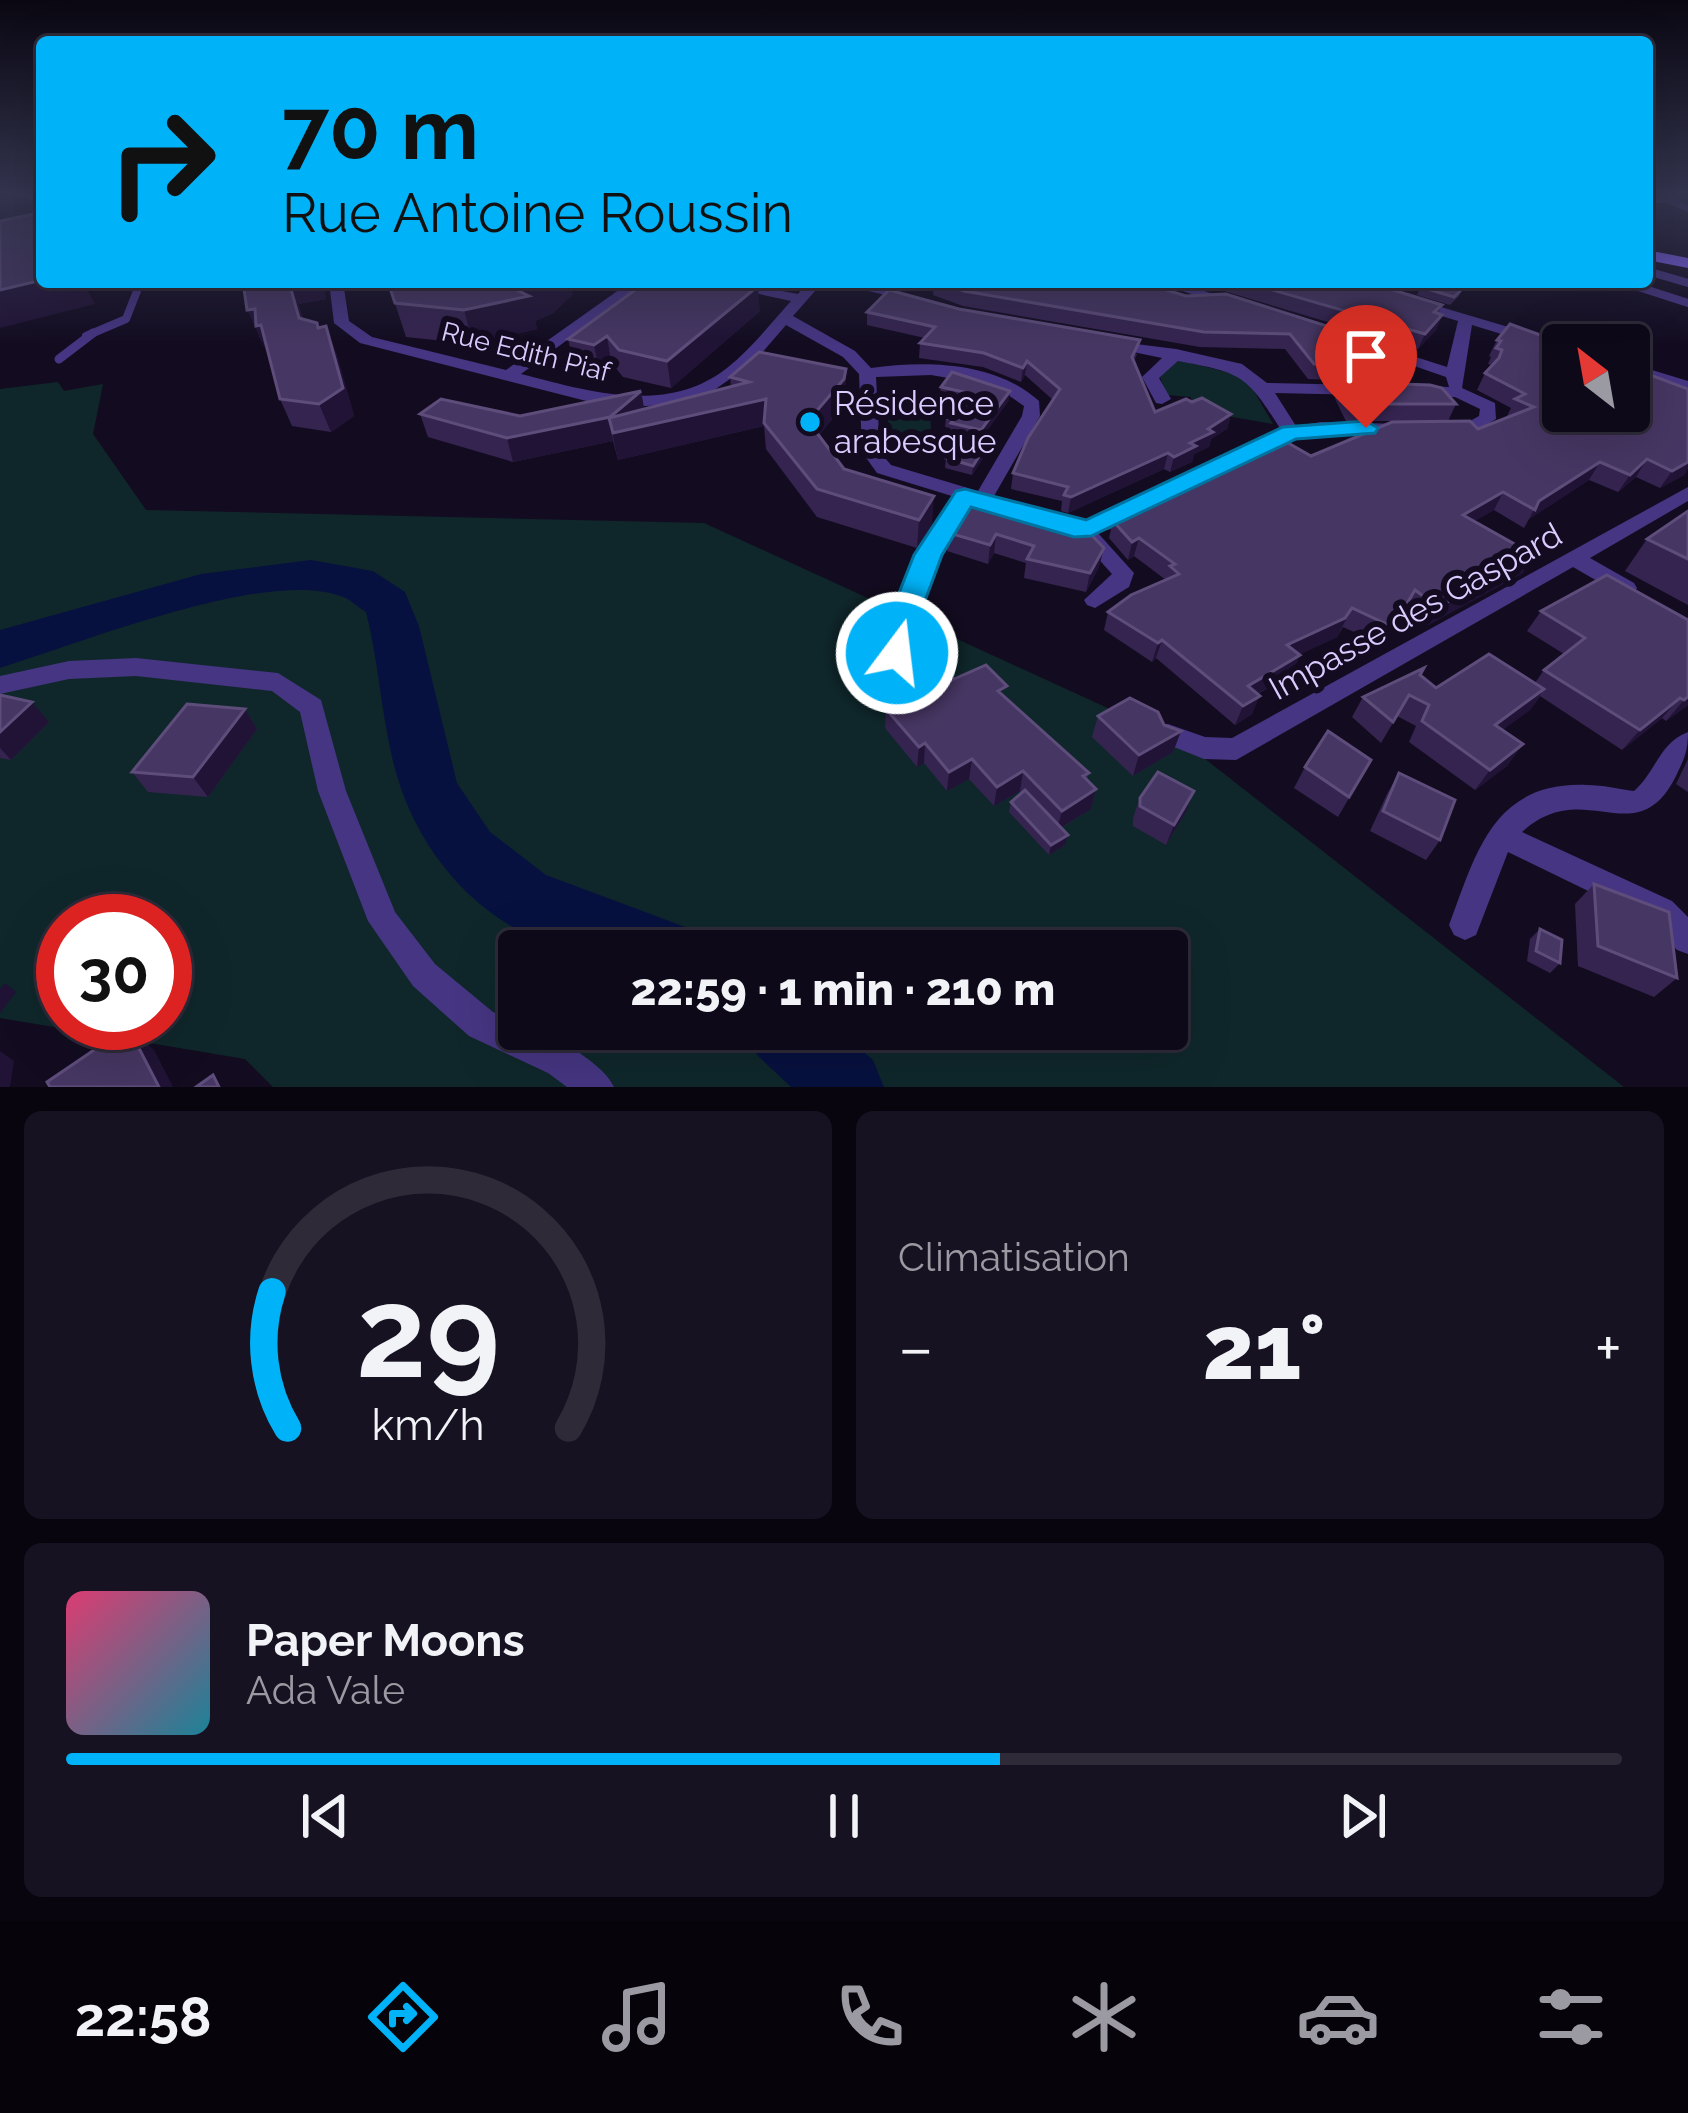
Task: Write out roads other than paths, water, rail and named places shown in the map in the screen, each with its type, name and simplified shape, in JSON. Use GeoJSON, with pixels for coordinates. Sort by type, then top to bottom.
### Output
{"type":"FeatureCollection","features":[{"type":"Feature","properties":{"kind":"main road"},"geometry":{"type":"LineString","coordinates":[[1653,256],[1688,262]]}},
{"type":"Feature","properties":{"kind":"street","name":"Rue Edith Piaf"},"geometry":{"type":"LineString","coordinates":[[337,288],[342,322],[350,332],[606,401],[680,399],[715,388],[788,319],[811,288]]}},
{"type":"Feature","properties":{"kind":"street"},"geometry":{"type":"LineString","coordinates":[[511,375],[632,288]]}},
{"type":"Feature","properties":{"kind":"street"},"geometry":{"type":"LineString","coordinates":[[745,288],[802,298]]}},
{"type":"Feature","properties":{"kind":"street"},"geometry":{"type":"LineString","coordinates":[[872,288],[938,306]]}},
{"type":"Feature","properties":{"kind":"street"},"geometry":{"type":"LineString","coordinates":[[884,290],[890,288]]}},
{"type":"Feature","properties":{"kind":"street"},"geometry":{"type":"LineString","coordinates":[[1183,288],[1243,307]]}},
{"type":"Feature","properties":{"kind":"street"},"geometry":{"type":"LineString","coordinates":[[1404,300],[1542,342]]}},
{"type":"Feature","properties":{"kind":"street"},"geometry":{"type":"LineString","coordinates":[[788,319],[849,354],[867,373],[871,452],[876,461],[897,476],[1082,529],[1109,523],[1291,432],[1321,427],[1466,430],[1491,414],[1489,407],[1456,383],[1306,327]]}},
{"type":"Feature","properties":{"kind":"street"},"geometry":{"type":"LineString","coordinates":[[1456,383],[1466,319]]}},
{"type":"Feature","properties":{"kind":"street"},"geometry":{"type":"LineString","coordinates":[[1090,339],[1221,360],[1254,377],[1291,432]]}},
{"type":"Feature","properties":{"kind":"street"},"geometry":{"type":"LineString","coordinates":[[1162,399],[1150,377],[1176,354]]}},
{"type":"Feature","properties":{"kind":"street"},"geometry":{"type":"LineString","coordinates":[[1650,374],[1682,384],[1688,364]]}},
{"type":"Feature","properties":{"kind":"street"},"geometry":{"type":"LineString","coordinates":[[867,373],[926,368],[1010,385],[1033,405],[1031,416],[973,499],[928,555],[895,641],[911,673]]}},
{"type":"Feature","properties":{"kind":"street"},"geometry":{"type":"LineString","coordinates":[[1263,388],[1456,383]]}},
{"type":"Feature","properties":{"kind":"street","name":"Impasse des Gaspard"},"geometry":{"type":"LineString","coordinates":[[1168,734],[1204,748],[1236,749],[1688,493]]}},
{"type":"Feature","properties":{"kind":"street"},"geometry":{"type":"LineString","coordinates":[[1082,529],[1123,573],[1121,581],[1096,600]]}},
{"type":"Feature","properties":{"kind":"street"},"geometry":{"type":"LineString","coordinates":[[1575,559],[1650,602]]}},
{"type":"Feature","properties":{"kind":"street"},"geometry":{"type":"LineString","coordinates":[[0,685],[69,670],[136,667],[278,682],[297,692],[312,707],[332,791],[383,921],[424,975],[482,1024],[560,1060],[596,1087]]}},
{"type":"Feature","properties":{"kind":"street"},"geometry":{"type":"LineString","coordinates":[[1465,925],[1510,820],[1549,800],[1583,796],[1638,803],[1663,781],[1671,755],[1688,743]]}},
{"type":"Feature","properties":{"kind":"street"},"geometry":{"type":"LineString","coordinates":[[1500,835],[1661,911],[1688,939]]}},
{"type":"Feature","properties":{"kind":"lane"},"geometry":{"type":"LineString","coordinates":[[1653,273],[1688,283]]}},
{"type":"Feature","properties":{"kind":"lane"},"geometry":{"type":"LineString","coordinates":[[59,359],[80,339],[125,319],[134,306],[135,288]]}},
{"type":"Feature","properties":{"kind":"lane"},"geometry":{"type":"LineString","coordinates":[[1631,288],[1688,303]]}},
{"type":"Feature","properties":{"kind":"lane"},"geometry":{"type":"LineString","coordinates":[[1196,305],[1222,300]]}},
{"type":"Feature","properties":{"kind":"waterway"},"geometry":{"type":"LineString","coordinates":[[0,649],[143,605],[259,579],[311,575],[356,583],[388,604],[416,739],[428,783],[446,821],[494,877],[555,913],[601,930]]}},
{"type":"Feature","properties":{"kind":"waterway"},"geometry":{"type":"LineString","coordinates":[[806,1050],[846,1087]]}},
{"type":"Feature","properties":{"kind":"place","name":"Résidence arabesque"},"geometry":{"type":"Point","coordinates":[810,422]}}]}
